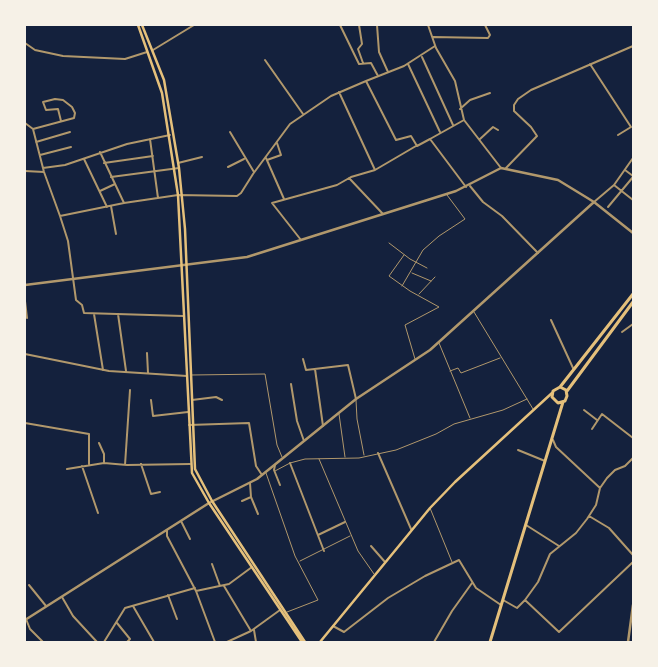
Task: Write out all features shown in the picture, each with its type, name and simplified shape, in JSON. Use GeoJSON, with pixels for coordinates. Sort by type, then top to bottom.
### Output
{"type":"FeatureCollection","features":[{"type":"Feature","properties":{"kind":"main road"},"geometry":{"type":"LineString","coordinates":[[138,25],[164,103],[180,195]]}},
{"type":"Feature","properties":{"kind":"main road"},"geometry":{"type":"LineString","coordinates":[[142,25],[162,75],[179,168],[189,320],[195,469],[211,502],[283,612]]}},
{"type":"Feature","properties":{"kind":"main road"},"geometry":{"type":"LineString","coordinates":[[164,103],[168,101]]}},
{"type":"Feature","properties":{"kind":"main road"},"geometry":{"type":"LineString","coordinates":[[184,266],[184,321],[190,464],[194,477],[303,642]]}},
{"type":"Feature","properties":{"kind":"main road"},"geometry":{"type":"LineString","coordinates":[[320,642],[430,508],[455,482],[556,388],[560,387],[633,294]]}},
{"type":"Feature","properties":{"kind":"main road"},"geometry":{"type":"LineString","coordinates":[[490,642],[563,402],[567,398],[567,392],[633,302]]}},
{"type":"Feature","properties":{"kind":"main road"},"geometry":{"type":"LineString","coordinates":[[184,321],[189,320]]}},
{"type":"Feature","properties":{"kind":"main road"},"geometry":{"type":"LineString","coordinates":[[560,387],[567,392]]}},
{"type":"Feature","properties":{"kind":"main road"},"geometry":{"type":"LineString","coordinates":[[552,393],[554,401],[563,402]]}},
{"type":"Feature","properties":{"kind":"street"},"geometry":{"type":"LineString","coordinates":[[151,51],[158,45],[194,25]]}},
{"type":"Feature","properties":{"kind":"street"},"geometry":{"type":"LineString","coordinates":[[340,25],[359,64],[363,62],[371,63],[378,76]]}},
{"type":"Feature","properties":{"kind":"street"},"geometry":{"type":"LineString","coordinates":[[360,25],[362,44],[358,48],[363,62]]}},
{"type":"Feature","properties":{"kind":"street"},"geometry":{"type":"LineString","coordinates":[[377,25],[379,52],[388,72]]}},
{"type":"Feature","properties":{"kind":"street"},"geometry":{"type":"LineString","coordinates":[[428,25],[435,46],[455,80],[464,120],[501,168]]}},
{"type":"Feature","properties":{"kind":"street"},"geometry":{"type":"LineString","coordinates":[[433,37],[488,38],[490,35],[485,25]]}},
{"type":"Feature","properties":{"kind":"street"},"geometry":{"type":"LineString","coordinates":[[25,43],[35,50],[63,56],[125,59],[146,52]]}},
{"type":"Feature","properties":{"kind":"street"},"geometry":{"type":"LineString","coordinates":[[60,216],[124,203],[180,195],[238,195],[254,172],[267,159],[290,124],[303,114],[339,92],[408,64],[435,46]]}},
{"type":"Feature","properties":{"kind":"street"},"geometry":{"type":"LineString","coordinates":[[506,168],[537,136],[531,127],[514,111],[515,102],[531,90],[633,46]]}},
{"type":"Feature","properties":{"kind":"street"},"geometry":{"type":"LineString","coordinates":[[421,56],[453,125]]}},
{"type":"Feature","properties":{"kind":"street"},"geometry":{"type":"LineString","coordinates":[[264,60],[303,114]]}},
{"type":"Feature","properties":{"kind":"street"},"geometry":{"type":"LineString","coordinates":[[408,64],[440,133]]}},
{"type":"Feature","properties":{"kind":"street"},"geometry":{"type":"LineString","coordinates":[[590,64],[632,128],[618,135]]}},
{"type":"Feature","properties":{"kind":"street"},"geometry":{"type":"LineString","coordinates":[[366,81],[396,140],[411,136],[417,146]]}},
{"type":"Feature","properties":{"kind":"street"},"geometry":{"type":"LineString","coordinates":[[339,92],[375,170]]}},
{"type":"Feature","properties":{"kind":"street"},"geometry":{"type":"LineString","coordinates":[[460,109],[470,100],[490,93]]}},
{"type":"Feature","properties":{"kind":"street"},"geometry":{"type":"LineString","coordinates":[[33,129],[61,122],[74,118],[75,113],[72,107],[62,100],[43,101],[45,110],[58,109],[61,122]]}},
{"type":"Feature","properties":{"kind":"street"},"geometry":{"type":"LineString","coordinates":[[301,240],[272,203],[336,185],[349,178],[375,170],[464,120]]}},
{"type":"Feature","properties":{"kind":"street"},"geometry":{"type":"LineString","coordinates":[[25,124],[33,129],[44,172],[68,241],[77,302],[82,305],[84,313],[184,316]]}},
{"type":"Feature","properties":{"kind":"street"},"geometry":{"type":"LineString","coordinates":[[480,139],[493,127],[498,130]]}},
{"type":"Feature","properties":{"kind":"street"},"geometry":{"type":"LineString","coordinates":[[36,142],[70,132]]}},
{"type":"Feature","properties":{"kind":"street"},"geometry":{"type":"LineString","coordinates":[[230,132],[244,159],[254,172]]}},
{"type":"Feature","properties":{"kind":"street"},"geometry":{"type":"LineString","coordinates":[[43,168],[65,165],[100,152],[170,135]]}},
{"type":"Feature","properties":{"kind":"street"},"geometry":{"type":"LineString","coordinates":[[150,139],[158,198]]}},
{"type":"Feature","properties":{"kind":"street"},"geometry":{"type":"LineString","coordinates":[[430,139],[485,204],[502,216],[538,253]]}},
{"type":"Feature","properties":{"kind":"street"},"geometry":{"type":"LineString","coordinates":[[267,159],[281,155],[277,142]]}},
{"type":"Feature","properties":{"kind":"street"},"geometry":{"type":"LineString","coordinates":[[40,155],[71,147]]}},
{"type":"Feature","properties":{"kind":"street"},"geometry":{"type":"LineString","coordinates":[[100,152],[124,203]]}},
{"type":"Feature","properties":{"kind":"street"},"geometry":{"type":"LineString","coordinates":[[104,163],[153,156]]}},
{"type":"Feature","properties":{"kind":"street"},"geometry":{"type":"LineString","coordinates":[[178,163],[202,157]]}},
{"type":"Feature","properties":{"kind":"street"},"geometry":{"type":"LineString","coordinates":[[43,642],[30,629],[25,620],[211,502],[250,483],[339,414],[356,398],[416,360],[438,343],[614,185],[633,158]]}},
{"type":"Feature","properties":{"kind":"street"},"geometry":{"type":"LineString","coordinates":[[84,159],[107,207]]}},
{"type":"Feature","properties":{"kind":"street"},"geometry":{"type":"LineString","coordinates":[[228,167],[244,159]]}},
{"type":"Feature","properties":{"kind":"street"},"geometry":{"type":"LineString","coordinates":[[267,159],[284,200]]}},
{"type":"Feature","properties":{"kind":"street"},"geometry":{"type":"LineString","coordinates":[[112,177],[179,168]]}},
{"type":"Feature","properties":{"kind":"street"},"geometry":{"type":"LineString","coordinates":[[25,285],[240,258],[447,194],[468,186],[501,168],[558,180],[594,202],[633,233]]}},
{"type":"Feature","properties":{"kind":"street"},"geometry":{"type":"LineString","coordinates":[[608,207],[633,177],[625,170]]}},
{"type":"Feature","properties":{"kind":"street"},"geometry":{"type":"LineString","coordinates":[[25,171],[44,172]]}},
{"type":"Feature","properties":{"kind":"street"},"geometry":{"type":"LineString","coordinates":[[349,178],[383,214]]}},
{"type":"Feature","properties":{"kind":"street"},"geometry":{"type":"LineString","coordinates":[[100,191],[115,184]]}},
{"type":"Feature","properties":{"kind":"street"},"geometry":{"type":"LineString","coordinates":[[614,185],[633,200]]}},
{"type":"Feature","properties":{"kind":"street"},"geometry":{"type":"LineString","coordinates":[[402,286],[417,264],[421,253],[429,244],[464,220],[447,194]]}},
{"type":"Feature","properties":{"kind":"street"},"geometry":{"type":"LineString","coordinates":[[111,206],[116,234]]}},
{"type":"Feature","properties":{"kind":"street"},"geometry":{"type":"LineString","coordinates":[[389,243],[417,264],[427,268]]}},
{"type":"Feature","properties":{"kind":"street"},"geometry":{"type":"LineString","coordinates":[[404,255],[389,275],[402,286],[439,308],[404,325],[416,360]]}},
{"type":"Feature","properties":{"kind":"street"},"geometry":{"type":"LineString","coordinates":[[411,272],[431,281]]}},
{"type":"Feature","properties":{"kind":"street"},"geometry":{"type":"LineString","coordinates":[[418,294],[435,277]]}},
{"type":"Feature","properties":{"kind":"street"},"geometry":{"type":"LineString","coordinates":[[25,301],[27,318]]}},
{"type":"Feature","properties":{"kind":"street"},"geometry":{"type":"LineString","coordinates":[[474,311],[534,410]]}},
{"type":"Feature","properties":{"kind":"street"},"geometry":{"type":"LineString","coordinates":[[94,314],[103,370]]}},
{"type":"Feature","properties":{"kind":"street"},"geometry":{"type":"LineString","coordinates":[[118,314],[126,372]]}},
{"type":"Feature","properties":{"kind":"street"},"geometry":{"type":"LineString","coordinates":[[551,320],[574,370]]}},
{"type":"Feature","properties":{"kind":"street"},"geometry":{"type":"LineString","coordinates":[[622,332],[633,324]]}},
{"type":"Feature","properties":{"kind":"street"},"geometry":{"type":"LineString","coordinates":[[438,343],[470,419]]}},
{"type":"Feature","properties":{"kind":"street"},"geometry":{"type":"LineString","coordinates":[[25,354],[103,370],[187,376]]}},
{"type":"Feature","properties":{"kind":"street"},"geometry":{"type":"LineString","coordinates":[[147,354],[148,373]]}},
{"type":"Feature","properties":{"kind":"street"},"geometry":{"type":"LineString","coordinates":[[449,371],[458,368],[461,373],[501,358]]}},
{"type":"Feature","properties":{"kind":"street"},"geometry":{"type":"LineString","coordinates":[[303,359],[305,369],[348,364],[356,398],[357,419],[365,456]]}},
{"type":"Feature","properties":{"kind":"street"},"geometry":{"type":"LineString","coordinates":[[315,368],[323,426]]}},
{"type":"Feature","properties":{"kind":"street"},"geometry":{"type":"LineString","coordinates":[[191,375],[265,374],[277,445],[283,458]]}},
{"type":"Feature","properties":{"kind":"street"},"geometry":{"type":"LineString","coordinates":[[291,384],[297,421],[304,441]]}},
{"type":"Feature","properties":{"kind":"street"},"geometry":{"type":"LineString","coordinates":[[124,465],[130,390]]}},
{"type":"Feature","properties":{"kind":"street"},"geometry":{"type":"LineString","coordinates":[[192,400],[216,397],[222,400]]}},
{"type":"Feature","properties":{"kind":"street"},"geometry":{"type":"LineString","coordinates":[[274,471],[290,463],[319,458],[345,459],[396,450],[436,434],[454,424],[512,407],[527,399]]}},
{"type":"Feature","properties":{"kind":"street"},"geometry":{"type":"LineString","coordinates":[[152,400],[153,416],[188,412]]}},
{"type":"Feature","properties":{"kind":"street"},"geometry":{"type":"LineString","coordinates":[[584,410],[598,420]]}},
{"type":"Feature","properties":{"kind":"street"},"geometry":{"type":"LineString","coordinates":[[339,414],[345,459]]}},
{"type":"Feature","properties":{"kind":"street"},"geometry":{"type":"LineString","coordinates":[[592,428],[604,414],[633,438]]}},
{"type":"Feature","properties":{"kind":"street"},"geometry":{"type":"LineString","coordinates":[[25,423],[89,434],[89,464]]}},
{"type":"Feature","properties":{"kind":"street"},"geometry":{"type":"LineString","coordinates":[[189,425],[250,424],[254,459],[262,475]]}},
{"type":"Feature","properties":{"kind":"street"},"geometry":{"type":"LineString","coordinates":[[552,437],[556,446],[600,488]]}},
{"type":"Feature","properties":{"kind":"street"},"geometry":{"type":"LineString","coordinates":[[99,443],[104,454],[104,463]]}},
{"type":"Feature","properties":{"kind":"street"},"geometry":{"type":"LineString","coordinates":[[518,450],[545,462]]}},
{"type":"Feature","properties":{"kind":"street"},"geometry":{"type":"LineString","coordinates":[[378,454],[411,529]]}},
{"type":"Feature","properties":{"kind":"street"},"geometry":{"type":"LineString","coordinates":[[319,458],[361,558],[375,574]]}},
{"type":"Feature","properties":{"kind":"street"},"geometry":{"type":"LineString","coordinates":[[503,600],[517,608],[525,600],[536,585],[548,557],[576,533],[589,516],[596,504],[600,488],[610,474],[625,466],[633,458]]}},
{"type":"Feature","properties":{"kind":"street"},"geometry":{"type":"LineString","coordinates":[[68,469],[82,465],[104,463],[124,465],[190,464]]}},
{"type":"Feature","properties":{"kind":"street"},"geometry":{"type":"LineString","coordinates":[[290,463],[324,551]]}},
{"type":"Feature","properties":{"kind":"street"},"geometry":{"type":"LineString","coordinates":[[141,464],[150,494],[160,492]]}},
{"type":"Feature","properties":{"kind":"street"},"geometry":{"type":"LineString","coordinates":[[82,465],[98,513]]}},
{"type":"Feature","properties":{"kind":"street"},"geometry":{"type":"LineString","coordinates":[[275,465],[274,471],[280,485]]}},
{"type":"Feature","properties":{"kind":"street"},"geometry":{"type":"LineString","coordinates":[[227,642],[251,631],[283,612],[318,600],[286,531],[266,472]]}},
{"type":"Feature","properties":{"kind":"street"},"geometry":{"type":"LineString","coordinates":[[250,483],[251,497],[258,514]]}},
{"type":"Feature","properties":{"kind":"street"},"geometry":{"type":"LineString","coordinates":[[242,501],[251,497]]}},
{"type":"Feature","properties":{"kind":"street"},"geometry":{"type":"LineString","coordinates":[[430,508],[453,564]]}},
{"type":"Feature","properties":{"kind":"street"},"geometry":{"type":"LineString","coordinates":[[589,516],[609,528],[633,555]]}},
{"type":"Feature","properties":{"kind":"street"},"geometry":{"type":"LineString","coordinates":[[181,521],[190,539]]}},
{"type":"Feature","properties":{"kind":"street"},"geometry":{"type":"LineString","coordinates":[[318,535],[345,522]]}},
{"type":"Feature","properties":{"kind":"street"},"geometry":{"type":"LineString","coordinates":[[526,525],[559,546]]}},
{"type":"Feature","properties":{"kind":"street"},"geometry":{"type":"LineString","coordinates":[[167,530],[167,536],[196,589],[215,642]]}},
{"type":"Feature","properties":{"kind":"street"},"geometry":{"type":"LineString","coordinates":[[299,561],[324,551],[351,536]]}},
{"type":"Feature","properties":{"kind":"street"},"geometry":{"type":"LineString","coordinates":[[371,546],[385,562]]}},
{"type":"Feature","properties":{"kind":"street"},"geometry":{"type":"LineString","coordinates":[[333,626],[344,632],[388,598],[425,576],[461,561],[472,583],[502,605]]}},
{"type":"Feature","properties":{"kind":"street"},"geometry":{"type":"LineString","coordinates":[[525,600],[559,632],[633,562]]}},
{"type":"Feature","properties":{"kind":"street"},"geometry":{"type":"LineString","coordinates":[[212,564],[222,586],[251,631]]}},
{"type":"Feature","properties":{"kind":"street"},"geometry":{"type":"LineString","coordinates":[[104,642],[125,608],[168,595],[222,586],[233,582],[252,567]]}},
{"type":"Feature","properties":{"kind":"street"},"geometry":{"type":"LineString","coordinates":[[434,642],[452,611],[472,583]]}},
{"type":"Feature","properties":{"kind":"street"},"geometry":{"type":"LineString","coordinates":[[29,585],[46,606]]}},
{"type":"Feature","properties":{"kind":"street"},"geometry":{"type":"LineString","coordinates":[[168,595],[177,619]]}},
{"type":"Feature","properties":{"kind":"street"},"geometry":{"type":"LineString","coordinates":[[62,597],[73,616],[96,642]]}},
{"type":"Feature","properties":{"kind":"street"},"geometry":{"type":"LineString","coordinates":[[628,642],[633,605]]}},
{"type":"Feature","properties":{"kind":"street"},"geometry":{"type":"LineString","coordinates":[[134,606],[154,642]]}},
{"type":"Feature","properties":{"kind":"street"},"geometry":{"type":"LineString","coordinates":[[117,623],[130,639],[127,642]]}},
{"type":"Feature","properties":{"kind":"street"},"geometry":{"type":"LineString","coordinates":[[254,628],[256,642]]}}]}
